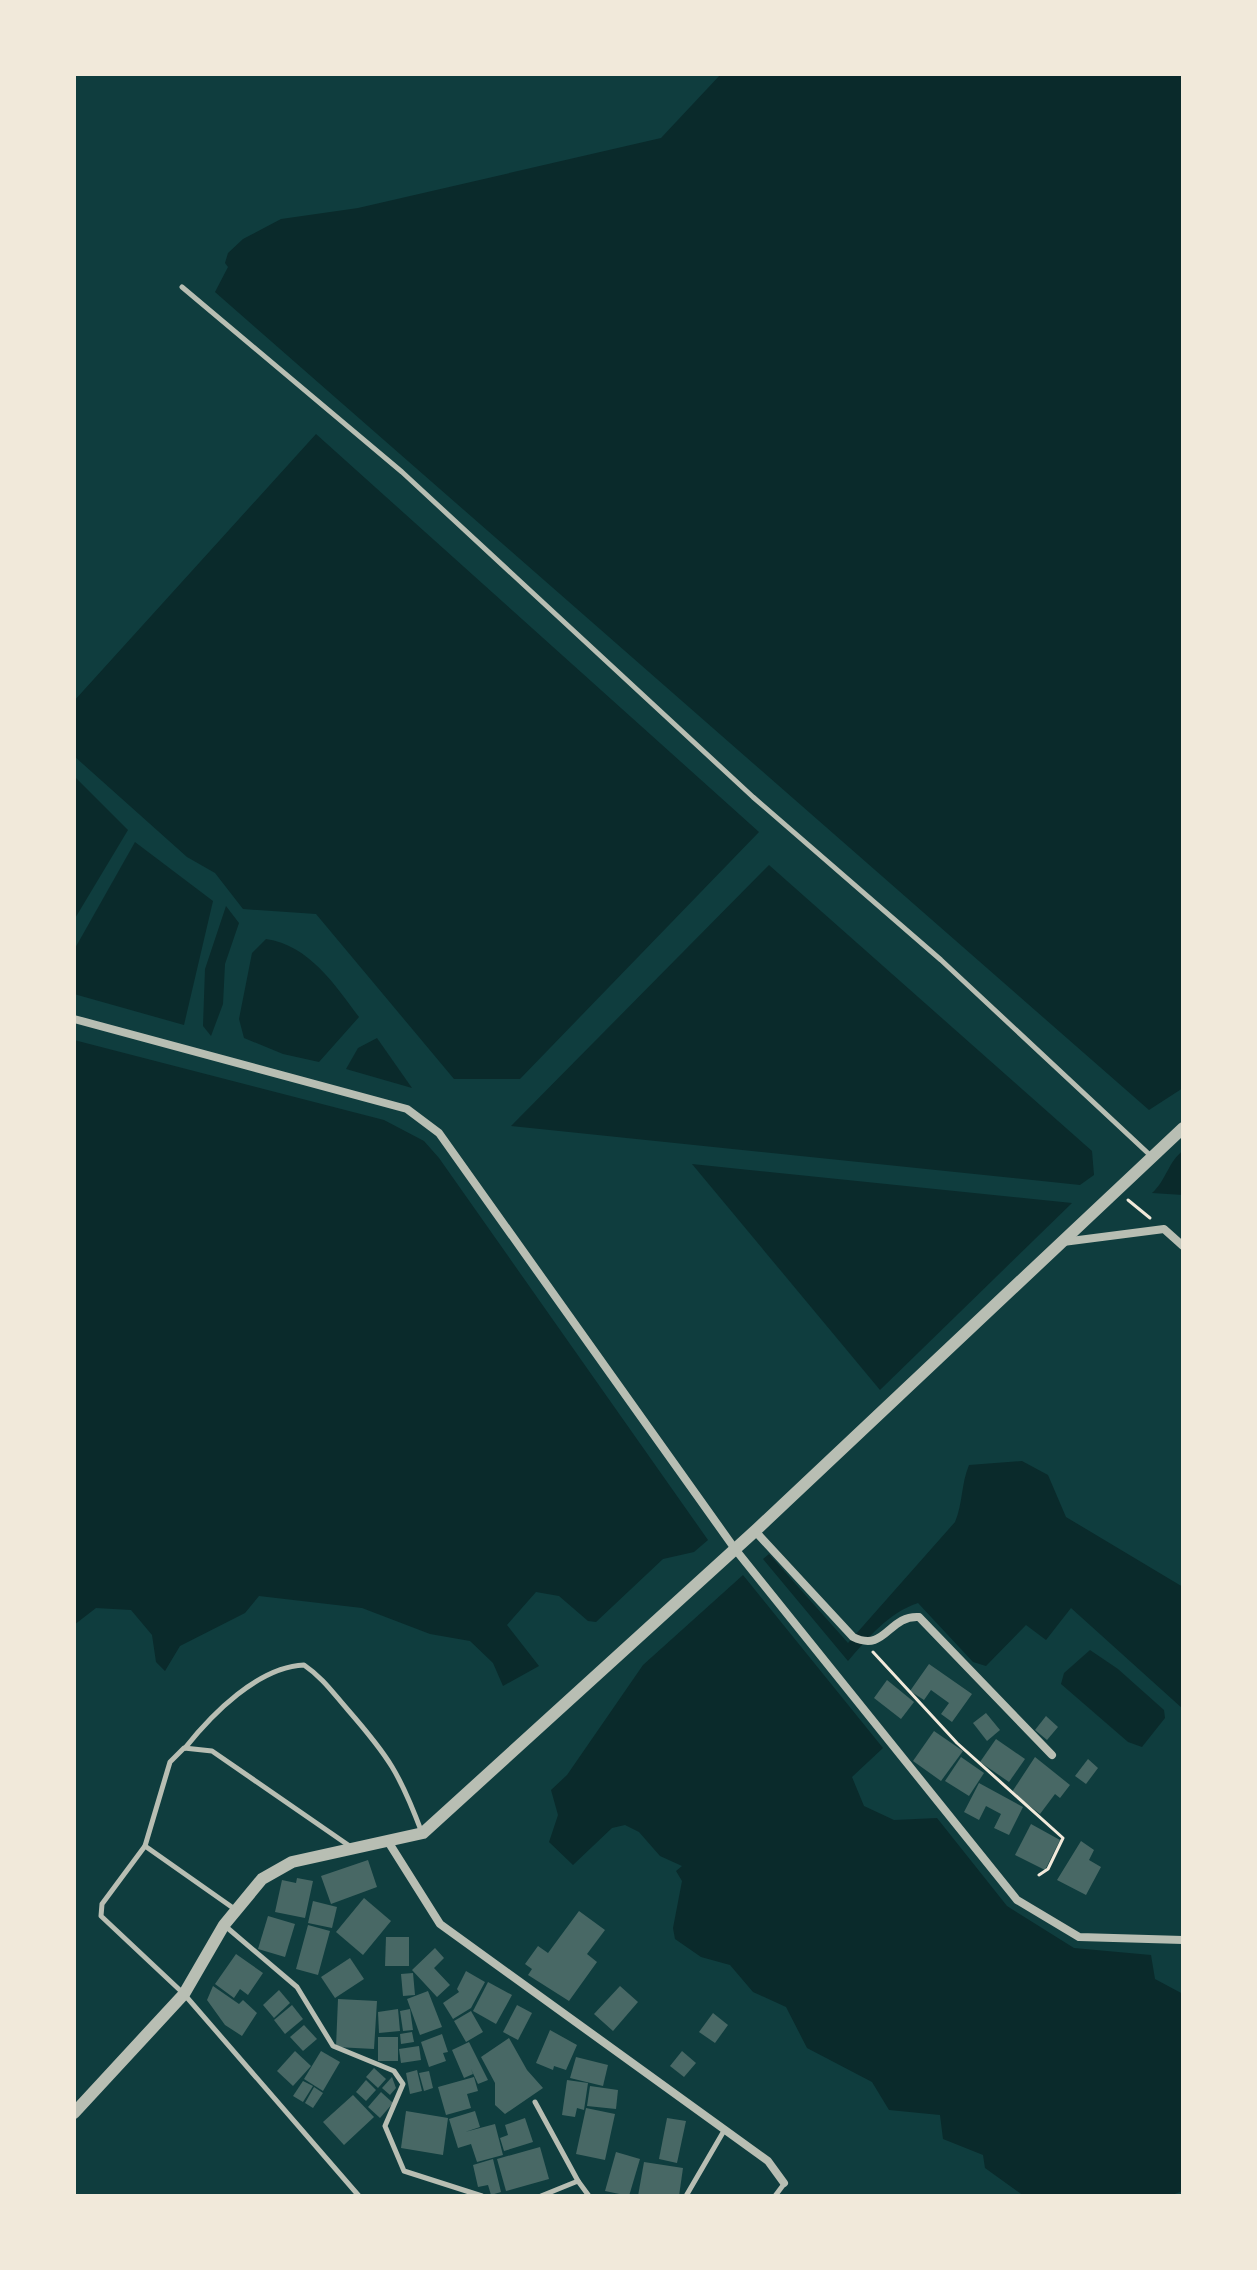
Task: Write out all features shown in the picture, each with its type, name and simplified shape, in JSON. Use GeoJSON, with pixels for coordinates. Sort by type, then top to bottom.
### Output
{"type":"FeatureCollection","features":[{"type":"Feature","properties":{"kind":"street"},"geometry":{"type":"LineString","coordinates":[[74,1019],[407,1109],[439,1133],[735,1549],[1017,1900],[1079,1937],[1183,1940]]}},
{"type":"Feature","properties":{"kind":"street"},"geometry":{"type":"LineString","coordinates":[[74,2113],[184,1994],[224,1925],[262,1879],[292,1862],[389,1843],[423,1833],[755,1531],[1183,1128]]}},
{"type":"Feature","properties":{"kind":"street"},"geometry":{"type":"LineString","coordinates":[[1062,1242],[1164,1229],[1183,1246]]}},
{"type":"Feature","properties":{"kind":"street"},"geometry":{"type":"LineString","coordinates":[[755,1531],[853,1637],[866,1643],[875,1642],[910,1617],[919,1617],[1052,1755]]}},
{"type":"Feature","properties":{"kind":"street"},"geometry":{"type":"LineString","coordinates":[[389,1843],[440,1924],[768,2161],[784,2183]]}},
{"type":"Feature","properties":{"kind":"lane"},"geometry":{"type":"LineString","coordinates":[[182,287],[402,472],[753,797],[941,960],[1152,1156]]}},
{"type":"Feature","properties":{"kind":"lane"},"geometry":{"type":"LineString","coordinates":[[359,2196],[184,1994],[101,1916],[102,1904],[145,1846],[170,1762],[227,1701],[282,1670],[304,1665],[323,1679],[386,1754],[401,1778],[423,1833]]}},
{"type":"Feature","properties":{"kind":"lane"},"geometry":{"type":"LineString","coordinates":[[184,1748],[212,1751],[355,1850]]}},
{"type":"Feature","properties":{"kind":"lane"},"geometry":{"type":"LineString","coordinates":[[145,1846],[236,1910]]}},
{"type":"Feature","properties":{"kind":"lane"},"geometry":{"type":"LineString","coordinates":[[224,1925],[297,1987],[333,2046],[394,2071],[403,2084],[385,2126],[404,2171],[482,2196]]}},
{"type":"Feature","properties":{"kind":"lane"},"geometry":{"type":"LineString","coordinates":[[535,2102],[589,2196]]}},
{"type":"Feature","properties":{"kind":"lane"},"geometry":{"type":"LineString","coordinates":[[686,2196],[725,2129]]}},
{"type":"Feature","properties":{"kind":"lane"},"geometry":{"type":"LineString","coordinates":[[541,2196],[578,2181]]}},
{"type":"Feature","properties":{"kind":"lane"},"geometry":{"type":"LineString","coordinates":[[775,2196],[784,2183]]}},
{"type":"Feature","properties":{"kind":"path"},"geometry":{"type":"LineString","coordinates":[[1116,1190],[1164,1229]]}},
{"type":"Feature","properties":{"kind":"path"},"geometry":{"type":"LineString","coordinates":[[866,1643],[957,1743],[1063,1838],[1048,1869],[1039,1875]]}},
{"type":"Feature","properties":{"kind":"water"},"geometry":{"type":"Polygon","coordinates":[[[721,74],[1183,74],[1183,1088],[1149,1110],[215,292],[228,267],[225,263],[228,253],[243,239],[281,219],[358,208],[661,138],[721,74]]]}},
{"type":"Feature","properties":{"kind":"water"},"geometry":{"type":"Polygon","coordinates":[[[316,434],[759,832],[520,1079],[454,1079],[316,914],[243,909],[215,873],[187,857],[74,756],[74,701],[316,434]]]}},
{"type":"Feature","properties":{"kind":"water"},"geometry":{"type":"Polygon","coordinates":[[[74,776],[128,830],[74,920],[74,776]]]}},
{"type":"Feature","properties":{"kind":"water"},"geometry":{"type":"Polygon","coordinates":[[[135,842],[213,901],[184,1025],[74,994],[74,950],[135,842]]]}},
{"type":"Feature","properties":{"kind":"water"},"geometry":{"type":"Polygon","coordinates":[[[769,865],[1092,1151],[1094,1175],[1080,1185],[511,1126],[769,865]]]}},
{"type":"Feature","properties":{"kind":"water"},"geometry":{"type":"Polygon","coordinates":[[[226,906],[239,923],[225,964],[223,1004],[211,1036],[203,1026],[205,969],[226,906]]]}},
{"type":"Feature","properties":{"kind":"water"},"geometry":{"type":"Polygon","coordinates":[[[266,939],[295,949],[320,968],[359,1017],[319,1062],[283,1054],[244,1038],[239,1019],[252,953],[266,939]]]}},
{"type":"Feature","properties":{"kind":"water"},"geometry":{"type":"Polygon","coordinates":[[[377,1038],[412,1088],[346,1069],[358,1048],[377,1038]]]}},
{"type":"Feature","properties":{"kind":"water"},"geometry":{"type":"Polygon","coordinates":[[[74,1040],[384,1120],[424,1141],[708,1540],[694,1552],[663,1559],[596,1622],[588,1621],[559,1596],[536,1592],[507,1625],[539,1666],[503,1686],[493,1663],[470,1641],[430,1634],[362,1608],[259,1596],[245,1613],[180,1646],[165,1671],[156,1662],[152,1635],[131,1610],[96,1608],[74,1625],[74,1040]]]}},
{"type":"Feature","properties":{"kind":"water"},"geometry":{"type":"Polygon","coordinates":[[[1183,1151],[1183,1195],[1152,1193],[1174,1160],[1183,1151]]]}},
{"type":"Feature","properties":{"kind":"water"},"geometry":{"type":"Polygon","coordinates":[[[692,1164],[1072,1203],[880,1390],[692,1164]]]}},
{"type":"Feature","properties":{"kind":"water"},"geometry":{"type":"Polygon","coordinates":[[[1022,1461],[1048,1475],[1066,1517],[1183,1587],[1183,1709],[1071,1608],[1046,1640],[1026,1625],[986,1666],[973,1662],[918,1603],[888,1620],[848,1661],[763,1559],[769,1554],[848,1643],[955,1522],[969,1465],[1022,1461]]]}},
{"type":"Feature","properties":{"kind":"water"},"geometry":{"type":"Polygon","coordinates":[[[743,1575],[883,1748],[852,1777],[864,1806],[894,1820],[937,1818],[1007,1906],[1074,1948],[1151,1955],[1155,1979],[1183,1994],[1183,2191],[1169,2196],[1024,2196],[985,2168],[983,2155],[943,2139],[940,2115],[889,2110],[872,2082],[807,2048],[786,2007],[753,1992],[730,1965],[701,1957],[675,1939],[673,1928],[682,1881],[676,1871],[682,1866],[660,1856],[639,1832],[625,1825],[612,1828],[573,1865],[549,1842],[558,1815],[551,1790],[567,1775],[643,1665],[743,1575]]]}},
{"type":"Feature","properties":{"kind":"water"},"geometry":{"type":"Polygon","coordinates":[[[1090,1650],[1118,1669],[1164,1710],[1165,1718],[1142,1747],[1128,1742],[1061,1684],[1064,1673],[1090,1650]]]}},
{"type":"Feature","properties":{"kind":"building"},"geometry":{"type":"Polygon","coordinates":[[[929,1664],[972,1694],[952,1722],[941,1714],[949,1703],[931,1690],[924,1700],[910,1691],[929,1664]]]}},
{"type":"Feature","properties":{"kind":"building"},"geometry":{"type":"Polygon","coordinates":[[[887,1680],[914,1702],[901,1719],[874,1698],[887,1680]]]}},
{"type":"Feature","properties":{"kind":"building"},"geometry":{"type":"Polygon","coordinates":[[[986,1713],[1000,1730],[987,1741],[973,1723],[986,1713]]]}},
{"type":"Feature","properties":{"kind":"building"},"geometry":{"type":"Polygon","coordinates":[[[1046,1716],[1058,1727],[1047,1740],[1035,1730],[1046,1716]]]}},
{"type":"Feature","properties":{"kind":"building"},"geometry":{"type":"Polygon","coordinates":[[[934,1731],[963,1751],[941,1781],[913,1761],[934,1731]]]}},
{"type":"Feature","properties":{"kind":"building"},"geometry":{"type":"Polygon","coordinates":[[[996,1739],[1025,1759],[1009,1782],[980,1762],[996,1739]]]}},
{"type":"Feature","properties":{"kind":"building"},"geometry":{"type":"Polygon","coordinates":[[[961,1757],[984,1773],[969,1796],[945,1781],[961,1757]]]}},
{"type":"Feature","properties":{"kind":"building"},"geometry":{"type":"Polygon","coordinates":[[[1035,1757],[1070,1785],[1060,1798],[1055,1794],[1040,1814],[1012,1792],[1035,1757]]]}},
{"type":"Feature","properties":{"kind":"building"},"geometry":{"type":"Polygon","coordinates":[[[1088,1759],[1098,1768],[1086,1784],[1075,1776],[1088,1759]]]}},
{"type":"Feature","properties":{"kind":"building"},"geometry":{"type":"Polygon","coordinates":[[[979,1783],[1023,1807],[1009,1835],[994,1828],[1001,1814],[986,1806],[979,1820],[964,1812],[979,1783]]]}},
{"type":"Feature","properties":{"kind":"building"},"geometry":{"type":"Polygon","coordinates":[[[1031,1824],[1060,1840],[1045,1870],[1015,1855],[1031,1824]]]}},
{"type":"Feature","properties":{"kind":"building"},"geometry":{"type":"Polygon","coordinates":[[[1081,1841],[1094,1850],[1089,1860],[1101,1867],[1086,1895],[1057,1880],[1081,1841]]]}},
{"type":"Feature","properties":{"kind":"building"},"geometry":{"type":"Polygon","coordinates":[[[368,1860],[377,1887],[331,1904],[321,1876],[368,1860]]]}},
{"type":"Feature","properties":{"kind":"building"},"geometry":{"type":"Polygon","coordinates":[[[297,1878],[313,1881],[305,1918],[275,1912],[282,1880],[296,1883],[297,1878]]]}},
{"type":"Feature","properties":{"kind":"building"},"geometry":{"type":"Polygon","coordinates":[[[364,1898],[391,1921],[363,1955],[336,1932],[364,1898]]]}},
{"type":"Feature","properties":{"kind":"building"},"geometry":{"type":"Polygon","coordinates":[[[313,1901],[337,1907],[332,1928],[308,1923],[313,1901]]]}},
{"type":"Feature","properties":{"kind":"building"},"geometry":{"type":"Polygon","coordinates":[[[579,1911],[605,1930],[587,1954],[597,1962],[569,2001],[528,1975],[532,1969],[525,1964],[538,1946],[548,1953],[579,1911]]]}},
{"type":"Feature","properties":{"kind":"building"},"geometry":{"type":"Polygon","coordinates":[[[268,1916],[295,1924],[285,1957],[258,1949],[268,1916]]]}},
{"type":"Feature","properties":{"kind":"building"},"geometry":{"type":"Polygon","coordinates":[[[308,1925],[330,1931],[318,1975],[296,1969],[308,1925]]]}},
{"type":"Feature","properties":{"kind":"building"},"geometry":{"type":"Polygon","coordinates":[[[386,1937],[409,1937],[409,1966],[385,1966],[386,1937]]]}},
{"type":"Feature","properties":{"kind":"building"},"geometry":{"type":"Polygon","coordinates":[[[435,1948],[444,1958],[434,1968],[450,1985],[437,1997],[412,1970],[435,1948]]]}},
{"type":"Feature","properties":{"kind":"building"},"geometry":{"type":"Polygon","coordinates":[[[236,1954],[263,1973],[248,1995],[240,1989],[234,1998],[215,1984],[236,1954]]]}},
{"type":"Feature","properties":{"kind":"building"},"geometry":{"type":"Polygon","coordinates":[[[350,1958],[364,1979],[335,1998],[321,1977],[350,1958]]]}},
{"type":"Feature","properties":{"kind":"building"},"geometry":{"type":"Polygon","coordinates":[[[466,1971],[485,1982],[471,2008],[453,2019],[443,2003],[459,1992],[457,1989],[466,1971]]]}},
{"type":"Feature","properties":{"kind":"building"},"geometry":{"type":"Polygon","coordinates":[[[413,1973],[415,1995],[403,1996],[401,1974],[413,1973]]]}},
{"type":"Feature","properties":{"kind":"building"},"geometry":{"type":"Polygon","coordinates":[[[488,1982],[512,1995],[496,2024],[473,2011],[488,1982]]]}},
{"type":"Feature","properties":{"kind":"building"},"geometry":{"type":"Polygon","coordinates":[[[213,1986],[239,2004],[243,2000],[257,2013],[242,2036],[225,2025],[207,2000],[213,1986]]]}},
{"type":"Feature","properties":{"kind":"building"},"geometry":{"type":"Polygon","coordinates":[[[620,1986],[638,2002],[613,2031],[594,2014],[620,1986]]]}},
{"type":"Feature","properties":{"kind":"building"},"geometry":{"type":"Polygon","coordinates":[[[279,1990],[290,2003],[274,2018],[263,2005],[279,1990]]]}},
{"type":"Feature","properties":{"kind":"building"},"geometry":{"type":"Polygon","coordinates":[[[428,1991],[442,2027],[420,2035],[407,1999],[428,1991]]]}},
{"type":"Feature","properties":{"kind":"building"},"geometry":{"type":"Polygon","coordinates":[[[338,1999],[377,2001],[374,2049],[336,2047],[338,1999]]]}},
{"type":"Feature","properties":{"kind":"building"},"geometry":{"type":"Polygon","coordinates":[[[292,2005],[303,2019],[285,2034],[274,2020],[292,2005]]]}},
{"type":"Feature","properties":{"kind":"building"},"geometry":{"type":"Polygon","coordinates":[[[517,2005],[532,2013],[518,2040],[503,2032],[517,2005]]]}},
{"type":"Feature","properties":{"kind":"building"},"geometry":{"type":"Polygon","coordinates":[[[398,2009],[400,2031],[379,2033],[378,2012],[398,2009]]]}},
{"type":"Feature","properties":{"kind":"building"},"geometry":{"type":"Polygon","coordinates":[[[410,2009],[413,2030],[403,2031],[400,2011],[410,2009]]]}},
{"type":"Feature","properties":{"kind":"building"},"geometry":{"type":"Polygon","coordinates":[[[471,2011],[483,2032],[466,2042],[454,2021],[471,2011]]]}},
{"type":"Feature","properties":{"kind":"building"},"geometry":{"type":"Polygon","coordinates":[[[713,2013],[728,2025],[715,2043],[699,2032],[713,2013]]]}},
{"type":"Feature","properties":{"kind":"building"},"geometry":{"type":"Polygon","coordinates":[[[304,2025],[317,2039],[303,2051],[290,2037],[304,2025]]]}},
{"type":"Feature","properties":{"kind":"building"},"geometry":{"type":"Polygon","coordinates":[[[550,2030],[577,2045],[566,2070],[554,2066],[553,2070],[536,2063],[550,2030]]]}},
{"type":"Feature","properties":{"kind":"building"},"geometry":{"type":"Polygon","coordinates":[[[412,2032],[414,2042],[401,2044],[400,2034],[412,2032]]]}},
{"type":"Feature","properties":{"kind":"building"},"geometry":{"type":"Polygon","coordinates":[[[442,2034],[448,2052],[443,2053],[446,2061],[429,2067],[421,2042],[442,2034]]]}},
{"type":"Feature","properties":{"kind":"building"},"geometry":{"type":"Polygon","coordinates":[[[378,2037],[398,2037],[398,2061],[378,2061],[378,2037]]]}},
{"type":"Feature","properties":{"kind":"building"},"geometry":{"type":"Polygon","coordinates":[[[509,2038],[527,2070],[543,2088],[505,2114],[495,2105],[495,2083],[481,2057],[509,2038]]]}},
{"type":"Feature","properties":{"kind":"building"},"geometry":{"type":"Polygon","coordinates":[[[469,2042],[488,2080],[478,2084],[471,2069],[473,2074],[464,2078],[452,2050],[469,2042]]]}},
{"type":"Feature","properties":{"kind":"building"},"geometry":{"type":"Polygon","coordinates":[[[419,2046],[421,2060],[401,2063],[399,2049],[419,2046]]]}},
{"type":"Feature","properties":{"kind":"building"},"geometry":{"type":"Polygon","coordinates":[[[295,2051],[311,2066],[293,2086],[277,2071],[295,2051]]]}},
{"type":"Feature","properties":{"kind":"building"},"geometry":{"type":"Polygon","coordinates":[[[321,2051],[340,2062],[323,2091],[304,2079],[321,2051]]]}},
{"type":"Feature","properties":{"kind":"building"},"geometry":{"type":"Polygon","coordinates":[[[682,2051],[696,2063],[684,2077],[670,2066],[682,2051]]]}},
{"type":"Feature","properties":{"kind":"building"},"geometry":{"type":"Polygon","coordinates":[[[576,2057],[608,2065],[603,2086],[570,2078],[576,2057]]]}},
{"type":"Feature","properties":{"kind":"building"},"geometry":{"type":"Polygon","coordinates":[[[374,2068],[386,2079],[378,2088],[366,2077],[374,2068]]]}},
{"type":"Feature","properties":{"kind":"building"},"geometry":{"type":"Polygon","coordinates":[[[417,2070],[422,2091],[410,2094],[406,2073],[417,2070]]]}},
{"type":"Feature","properties":{"kind":"building"},"geometry":{"type":"Polygon","coordinates":[[[429,2071],[433,2088],[424,2091],[419,2073],[429,2071]]]}},
{"type":"Feature","properties":{"kind":"building"},"geometry":{"type":"Polygon","coordinates":[[[392,2077],[396,2088],[390,2095],[382,2088],[392,2077]]]}},
{"type":"Feature","properties":{"kind":"building"},"geometry":{"type":"Polygon","coordinates":[[[474,2077],[478,2091],[467,2094],[471,2108],[446,2115],[438,2087],[474,2077]]]}},
{"type":"Feature","properties":{"kind":"building"},"geometry":{"type":"Polygon","coordinates":[[[366,2080],[376,2090],[366,2101],[356,2092],[366,2080]]]}},
{"type":"Feature","properties":{"kind":"building"},"geometry":{"type":"Polygon","coordinates":[[[567,2080],[588,2083],[584,2110],[577,2108],[575,2117],[562,2115],[567,2080]]]}},
{"type":"Feature","properties":{"kind":"building"},"geometry":{"type":"Polygon","coordinates":[[[303,2081],[313,2086],[303,2102],[293,2096],[303,2081]]]}},
{"type":"Feature","properties":{"kind":"building"},"geometry":{"type":"Polygon","coordinates":[[[590,2086],[618,2090],[616,2109],[587,2106],[590,2086]]]}},
{"type":"Feature","properties":{"kind":"building"},"geometry":{"type":"Polygon","coordinates":[[[314,2087],[323,2093],[313,2108],[305,2103],[314,2087]]]}},
{"type":"Feature","properties":{"kind":"building"},"geometry":{"type":"Polygon","coordinates":[[[381,2092],[393,2103],[380,2118],[368,2107],[381,2092]]]}},
{"type":"Feature","properties":{"kind":"building"},"geometry":{"type":"Polygon","coordinates":[[[353,2095],[374,2117],[344,2145],[323,2122],[353,2095]]]}},
{"type":"Feature","properties":{"kind":"building"},"geometry":{"type":"Polygon","coordinates":[[[586,2108],[615,2114],[605,2160],[576,2154],[586,2108]]]}},
{"type":"Feature","properties":{"kind":"building"},"geometry":{"type":"Polygon","coordinates":[[[406,2111],[448,2118],[443,2155],[401,2148],[406,2111]]]}},
{"type":"Feature","properties":{"kind":"building"},"geometry":{"type":"Polygon","coordinates":[[[475,2111],[480,2127],[465,2132],[495,2124],[503,2155],[477,2162],[471,2144],[458,2148],[449,2119],[475,2111]]]}},
{"type":"Feature","properties":{"kind":"building"},"geometry":{"type":"Polygon","coordinates":[[[525,2118],[533,2142],[504,2151],[500,2138],[508,2135],[505,2125],[525,2118]]]}},
{"type":"Feature","properties":{"kind":"building"},"geometry":{"type":"Polygon","coordinates":[[[667,2118],[686,2121],[677,2163],[659,2159],[667,2118]]]}},
{"type":"Feature","properties":{"kind":"building"},"geometry":{"type":"Polygon","coordinates":[[[540,2147],[549,2179],[506,2191],[497,2159],[540,2147]]]}},
{"type":"Feature","properties":{"kind":"building"},"geometry":{"type":"Polygon","coordinates":[[[616,2152],[640,2159],[629,2196],[605,2191],[616,2152]]]}},
{"type":"Feature","properties":{"kind":"building"},"geometry":{"type":"Polygon","coordinates":[[[493,2159],[501,2192],[491,2195],[488,2185],[478,2187],[473,2165],[493,2159]]]}},
{"type":"Feature","properties":{"kind":"building"},"geometry":{"type":"Polygon","coordinates":[[[644,2162],[683,2168],[679,2196],[638,2196],[644,2162]]]}}]}
